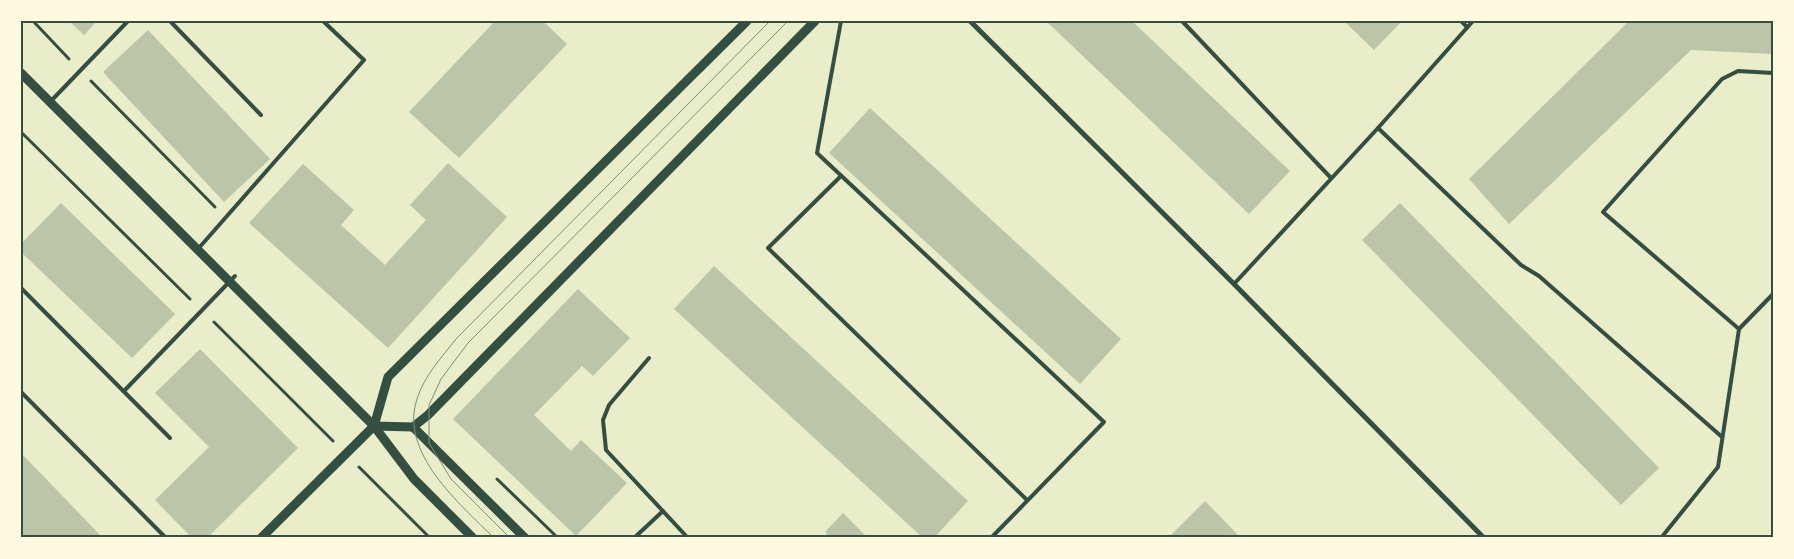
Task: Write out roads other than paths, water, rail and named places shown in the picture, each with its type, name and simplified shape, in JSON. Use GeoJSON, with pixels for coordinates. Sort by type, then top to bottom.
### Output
{"type":"FeatureCollection","features":[{"type":"Feature","properties":{"kind":"street"},"geometry":{"type":"LineString","coordinates":[[261,538],[374,426],[388,377],[747,21]]}},
{"type":"Feature","properties":{"kind":"street"},"geometry":{"type":"LineString","coordinates":[[374,426],[413,427],[439,404],[815,21]]}},
{"type":"Feature","properties":{"kind":"street"},"geometry":{"type":"LineString","coordinates":[[970,21],[1234,284],[1484,538]]}},
{"type":"Feature","properties":{"kind":"street"},"geometry":{"type":"LineString","coordinates":[[21,73],[198,250],[233,279],[374,426],[414,479],[473,538]]}},
{"type":"Feature","properties":{"kind":"street"},"geometry":{"type":"LineString","coordinates":[[413,427],[525,538]]}},
{"type":"Feature","properties":{"kind":"lane"},"geometry":{"type":"LineString","coordinates":[[50,102],[128,21]]}},
{"type":"Feature","properties":{"kind":"lane"},"geometry":{"type":"LineString","coordinates":[[170,21],[261,115]]}},
{"type":"Feature","properties":{"kind":"lane"},"geometry":{"type":"LineString","coordinates":[[198,250],[364,60],[323,21]]}},
{"type":"Feature","properties":{"kind":"lane"},"geometry":{"type":"LineString","coordinates":[[841,21],[817,152],[1104,422],[991,538]]}},
{"type":"Feature","properties":{"kind":"lane"},"geometry":{"type":"LineString","coordinates":[[1182,21],[1331,178]]}},
{"type":"Feature","properties":{"kind":"lane"},"geometry":{"type":"LineString","coordinates":[[1461,21],[1466,27]]}},
{"type":"Feature","properties":{"kind":"lane"},"geometry":{"type":"LineString","coordinates":[[1234,284],[1378,128],[1473,21]]}},
{"type":"Feature","properties":{"kind":"lane"},"geometry":{"type":"LineString","coordinates":[[1739,329],[1603,212],[1722,79],[1738,71],[1773,73]]}},
{"type":"Feature","properties":{"kind":"lane"},"geometry":{"type":"LineString","coordinates":[[1378,128],[1521,265],[1539,276],[1722,437]]}},
{"type":"Feature","properties":{"kind":"lane"},"geometry":{"type":"LineString","coordinates":[[841,176],[768,248],[1027,500]]}},
{"type":"Feature","properties":{"kind":"lane"},"geometry":{"type":"LineString","coordinates":[[124,392],[233,279]]}},
{"type":"Feature","properties":{"kind":"lane"},"geometry":{"type":"LineString","coordinates":[[21,288],[170,438]]}},
{"type":"Feature","properties":{"kind":"lane"},"geometry":{"type":"LineString","coordinates":[[1661,538],[1718,467],[1739,329],[1773,294]]}},
{"type":"Feature","properties":{"kind":"lane"},"geometry":{"type":"LineString","coordinates":[[649,358],[609,405],[603,420],[606,450],[688,538]]}},
{"type":"Feature","properties":{"kind":"lane"},"geometry":{"type":"LineString","coordinates":[[21,392],[166,538]]}},
{"type":"Feature","properties":{"kind":"lane"},"geometry":{"type":"LineString","coordinates":[[634,538],[663,511]]}},
{"type":"Feature","properties":{"kind":"tram line"},"geometry":{"type":"LineString","coordinates":[[494,538],[450,493],[424,458],[417,439],[414,419],[417,399],[424,382],[456,339],[770,21]]}},
{"type":"Feature","properties":{"kind":"tram line"},"geometry":{"type":"LineString","coordinates":[[510,538],[451,479],[429,443],[429,405],[441,379],[468,343],[788,21]]}}]}
